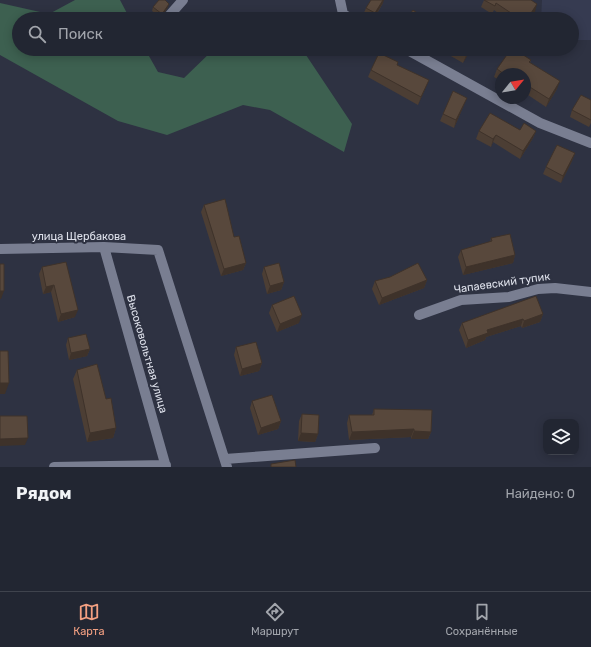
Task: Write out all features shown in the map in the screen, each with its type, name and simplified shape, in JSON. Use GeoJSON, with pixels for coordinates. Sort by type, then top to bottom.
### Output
{"type":"FeatureCollection","features":[{"type":"Feature","properties":{"kind":"street"},"geometry":{"type":"LineString","coordinates":[[172,12],[183,0]]}},
{"type":"Feature","properties":{"kind":"street"},"geometry":{"type":"LineString","coordinates":[[340,0],[346,12]]}},
{"type":"Feature","properties":{"kind":"street"},"geometry":{"type":"LineString","coordinates":[[419,56],[540,123],[591,143]]}},
{"type":"Feature","properties":{"kind":"street","name":"улица Щербакова"},"geometry":{"type":"LineString","coordinates":[[0,249],[104,247],[158,250],[226,463]]}},
{"type":"Feature","properties":{"kind":"street","name":"Высоковольтная улица"},"geometry":{"type":"LineString","coordinates":[[104,247],[166,466]]}},
{"type":"Feature","properties":{"kind":"street","name":"Чапаевский тупик"},"geometry":{"type":"LineString","coordinates":[[419,315],[461,300],[509,297],[538,290],[556,288],[591,292]]}},
{"type":"Feature","properties":{"kind":"street"},"geometry":{"type":"LineString","coordinates":[[226,463],[375,448]]}},
{"type":"Feature","properties":{"kind":"street"},"geometry":{"type":"LineString","coordinates":[[54,467],[166,466]]}},
{"type":"Feature","properties":{"kind":"shaded area"},"geometry":{"type":"Polygon","coordinates":[[[542,0],[591,0],[591,40],[579,40],[579,12],[541,12],[542,0]]]}},
{"type":"Feature","properties":{"kind":"green space"},"geometry":{"type":"Polygon","coordinates":[[[75,0],[120,0],[126,12],[53,12],[75,0]]]}},
{"type":"Feature","properties":{"kind":"green space"},"geometry":{"type":"Polygon","coordinates":[[[0,3],[40,12],[12,12],[12,56],[149,56],[158,72],[184,78],[207,56],[307,56],[352,124],[344,152],[270,110],[243,105],[167,135],[118,121],[0,55],[0,3]]]}},
{"type":"Feature","properties":{"kind":"building"},"geometry":{"type":"Polygon","coordinates":[[[159,0],[165,0],[169,4],[163,12],[159,12],[153,7],[159,0]]]}},
{"type":"Feature","properties":{"kind":"building"},"geometry":{"type":"Polygon","coordinates":[[[371,0],[383,0],[376,12],[366,8],[371,0]]]}},
{"type":"Feature","properties":{"kind":"building"},"geometry":{"type":"Polygon","coordinates":[[[484,0],[531,0],[537,4],[532,12],[510,12],[496,3],[495,6],[484,0]]]}},
{"type":"Feature","properties":{"kind":"building"},"geometry":{"type":"Polygon","coordinates":[[[378,56],[385,56],[398,62],[397,65],[429,80],[421,97],[371,70],[378,56]]]}},
{"type":"Feature","properties":{"kind":"building"},"geometry":{"type":"Polygon","coordinates":[[[506,56],[525,56],[531,60],[529,62],[560,81],[549,99],[531,88],[531,68],[498,68],[506,56]]]}},
{"type":"Feature","properties":{"kind":"building"},"geometry":{"type":"Polygon","coordinates":[[[453,91],[467,98],[456,120],[443,114],[453,91]]]}},
{"type":"Feature","properties":{"kind":"building"},"geometry":{"type":"Polygon","coordinates":[[[581,95],[591,100],[591,120],[572,110],[581,95]]]}},
{"type":"Feature","properties":{"kind":"building"},"geometry":{"type":"Polygon","coordinates":[[[490,113],[520,130],[524,123],[536,131],[523,151],[496,135],[493,139],[479,131],[490,113]]]}},
{"type":"Feature","properties":{"kind":"building"},"geometry":{"type":"Polygon","coordinates":[[[557,145],[575,153],[563,176],[546,167],[557,145]]]}},
{"type":"Feature","properties":{"kind":"building"},"geometry":{"type":"Polygon","coordinates":[[[225,199],[234,237],[239,236],[246,263],[224,269],[204,205],[225,199]]]}},
{"type":"Feature","properties":{"kind":"building"},"geometry":{"type":"Polygon","coordinates":[[[510,234],[515,255],[466,267],[461,250],[492,241],[491,238],[510,234]]]}},
{"type":"Feature","properties":{"kind":"building"},"geometry":{"type":"Polygon","coordinates":[[[66,262],[78,310],[61,314],[54,285],[46,287],[42,267],[66,262]]]}},
{"type":"Feature","properties":{"kind":"building"},"geometry":{"type":"Polygon","coordinates":[[[279,263],[284,282],[270,286],[264,267],[279,263]]]}},
{"type":"Feature","properties":{"kind":"building"},"geometry":{"type":"Polygon","coordinates":[[[418,263],[427,280],[382,298],[375,281],[390,277],[418,263]]]}},
{"type":"Feature","properties":{"kind":"building"},"geometry":{"type":"Polygon","coordinates":[[[0,264],[4,264],[4,291],[0,291],[0,264]]]}},
{"type":"Feature","properties":{"kind":"building"},"geometry":{"type":"Polygon","coordinates":[[[294,296],[302,315],[280,324],[272,305],[294,296]]]}},
{"type":"Feature","properties":{"kind":"building"},"geometry":{"type":"Polygon","coordinates":[[[536,296],[543,314],[524,321],[523,319],[487,330],[488,333],[468,340],[462,323],[536,296]]]}},
{"type":"Feature","properties":{"kind":"building"},"geometry":{"type":"Polygon","coordinates":[[[86,334],[90,349],[71,353],[68,338],[86,334]]]}},
{"type":"Feature","properties":{"kind":"building"},"geometry":{"type":"Polygon","coordinates":[[[256,342],[262,363],[242,369],[236,347],[256,342]]]}},
{"type":"Feature","properties":{"kind":"building"},"geometry":{"type":"Polygon","coordinates":[[[0,351],[8,351],[9,383],[0,383],[0,351]]]}},
{"type":"Feature","properties":{"kind":"building"},"geometry":{"type":"Polygon","coordinates":[[[97,364],[106,399],[111,398],[116,428],[90,433],[77,370],[97,364]]]}},
{"type":"Feature","properties":{"kind":"building"},"geometry":{"type":"Polygon","coordinates":[[[272,395],[281,421],[261,428],[252,401],[272,395]]]}},
{"type":"Feature","properties":{"kind":"building"},"geometry":{"type":"Polygon","coordinates":[[[374,409],[432,410],[431,432],[414,431],[414,429],[352,432],[349,415],[374,415],[374,409]]]}},
{"type":"Feature","properties":{"kind":"building"},"geometry":{"type":"Polygon","coordinates":[[[302,414],[319,415],[318,434],[301,433],[302,414]]]}},
{"type":"Feature","properties":{"kind":"building"},"geometry":{"type":"Polygon","coordinates":[[[0,416],[27,416],[28,438],[0,439],[0,416]]]}},
{"type":"Feature","properties":{"kind":"building"},"geometry":{"type":"Polygon","coordinates":[[[295,460],[296,467],[271,467],[271,464],[295,460]]]}}]}
